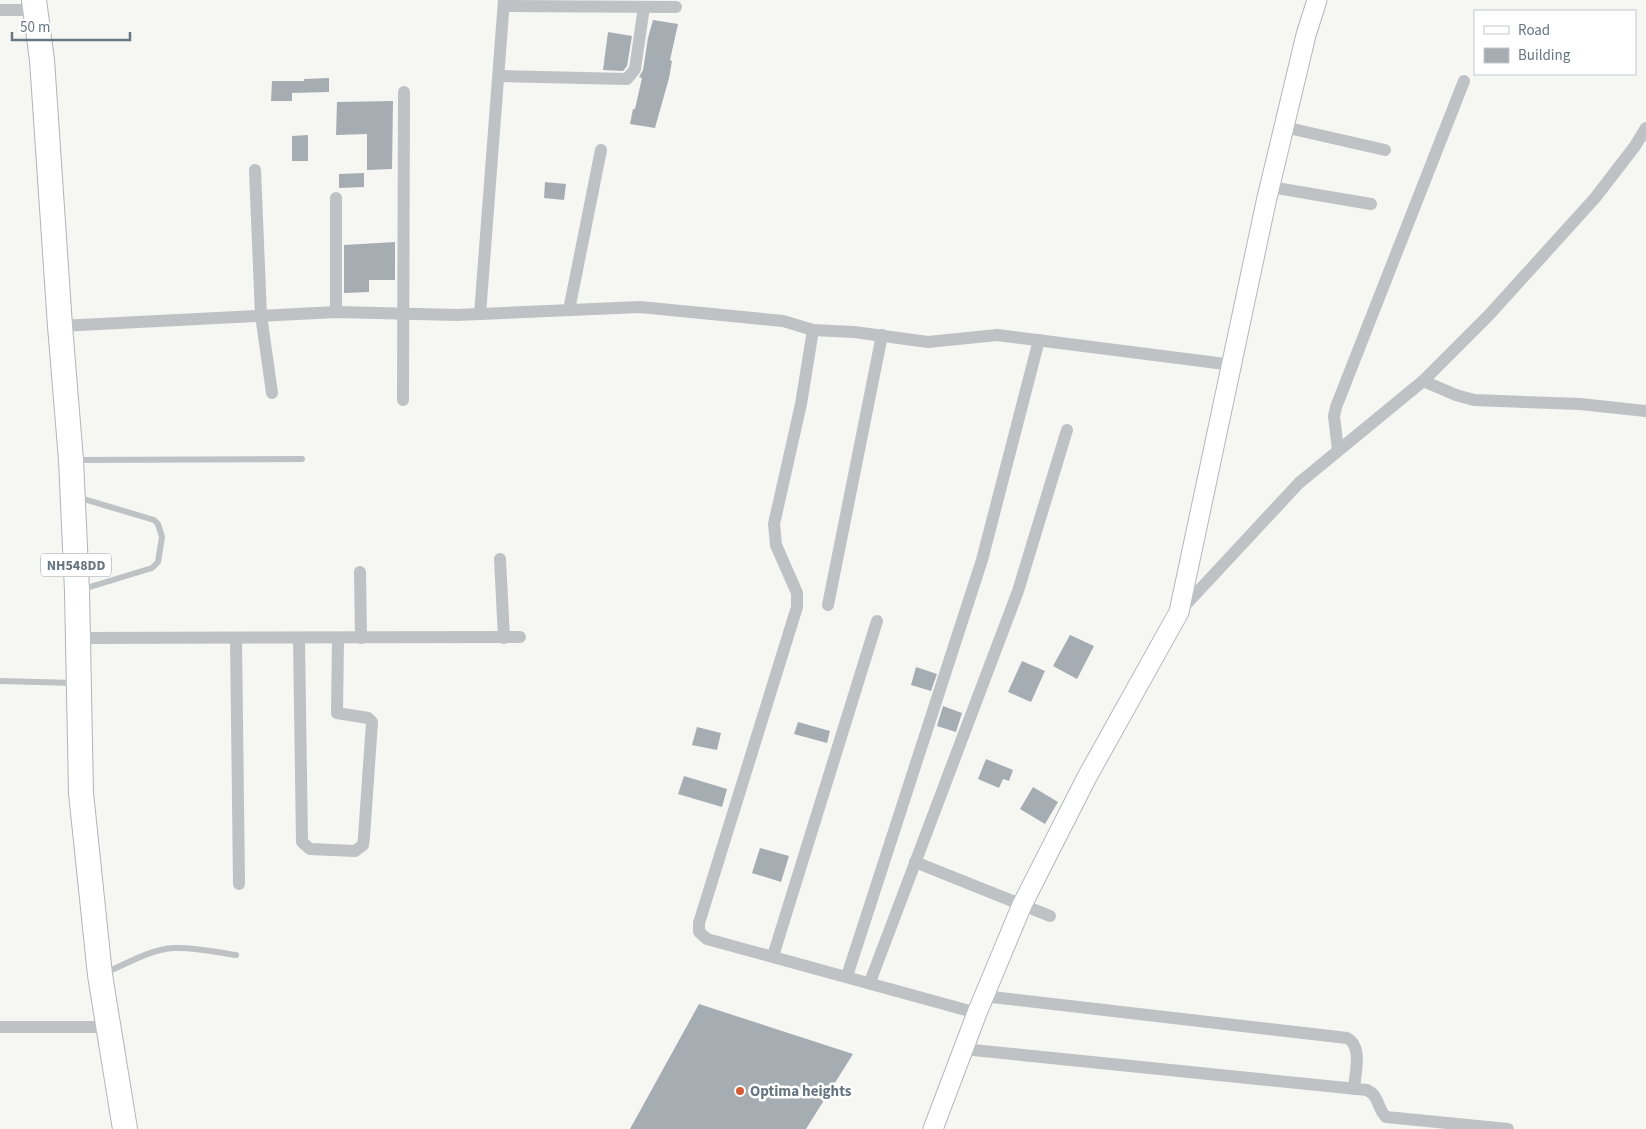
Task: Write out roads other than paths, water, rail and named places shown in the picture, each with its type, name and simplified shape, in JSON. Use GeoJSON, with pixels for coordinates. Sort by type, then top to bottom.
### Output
{"type":"FeatureCollection","features":[{"type":"Feature","properties":{"kind":"highway","name":"NH548DD"},"geometry":{"type":"LineString","coordinates":[[34,5],[42,60],[71,460],[77,591],[81,794],[100,975],[125,1129]]}},
{"type":"Feature","properties":{"kind":"street"},"geometry":{"type":"LineString","coordinates":[[1179,612],[1270,186],[1316,0]]}},
{"type":"Feature","properties":{"kind":"street"},"geometry":{"type":"LineString","coordinates":[[480,314],[504,3],[676,7]]}},
{"type":"Feature","properties":{"kind":"street"},"geometry":{"type":"LineString","coordinates":[[0,10],[34,5]]}},
{"type":"Feature","properties":{"kind":"street"},"geometry":{"type":"LineString","coordinates":[[499,76],[627,79],[635,69],[644,7]]}},
{"type":"Feature","properties":{"kind":"street"},"geometry":{"type":"LineString","coordinates":[[1338,450],[1334,416],[1336,407],[1464,81]]}},
{"type":"Feature","properties":{"kind":"street"},"geometry":{"type":"LineString","coordinates":[[404,92],[404,400]]}},
{"type":"Feature","properties":{"kind":"street"},"geometry":{"type":"LineString","coordinates":[[1284,128],[1386,150]]}},
{"type":"Feature","properties":{"kind":"street"},"geometry":{"type":"LineString","coordinates":[[933,1129],[962,1049],[1022,905],[1087,777],[1179,612],[1299,483],[1423,381],[1489,314],[1588,205],[1635,146],[1646,128]]}},
{"type":"Feature","properties":{"kind":"street"},"geometry":{"type":"LineString","coordinates":[[569,310],[601,150]]}},
{"type":"Feature","properties":{"kind":"street"},"geometry":{"type":"LineString","coordinates":[[255,170],[261,315],[272,393]]}},
{"type":"Feature","properties":{"kind":"street"},"geometry":{"type":"LineString","coordinates":[[1270,186],[1371,204]]}},
{"type":"Feature","properties":{"kind":"street"},"geometry":{"type":"LineString","coordinates":[[336,198],[336,312]]}},
{"type":"Feature","properties":{"kind":"street"},"geometry":{"type":"LineString","coordinates":[[60,326],[336,312],[480,314],[640,307],[783,321],[813,330],[882,335],[928,342],[985,335],[1039,340],[1233,365]]}},
{"type":"Feature","properties":{"kind":"street"},"geometry":{"type":"LineString","coordinates":[[813,330],[801,404],[774,524],[776,545],[797,592],[797,607],[698,928],[701,936],[870,982],[980,1005],[1347,1038],[1356,1044],[1357,1050],[1354,1089]]}},
{"type":"Feature","properties":{"kind":"street"},"geometry":{"type":"LineString","coordinates":[[828,605],[882,335]]}},
{"type":"Feature","properties":{"kind":"street"},"geometry":{"type":"LineString","coordinates":[[848,976],[982,560],[1039,340]]}},
{"type":"Feature","properties":{"kind":"street"},"geometry":{"type":"LineString","coordinates":[[1423,381],[1456,395],[1474,400],[1580,404],[1646,411]]}},
{"type":"Feature","properties":{"kind":"street"},"geometry":{"type":"LineString","coordinates":[[870,982],[1018,591],[1067,430]]}},
{"type":"Feature","properties":{"kind":"street"},"geometry":{"type":"LineString","coordinates":[[500,559],[504,638]]}},
{"type":"Feature","properties":{"kind":"street"},"geometry":{"type":"LineString","coordinates":[[360,572],[361,638]]}},
{"type":"Feature","properties":{"kind":"street"},"geometry":{"type":"LineString","coordinates":[[773,956],[877,621]]}},
{"type":"Feature","properties":{"kind":"street"},"geometry":{"type":"LineString","coordinates":[[78,638],[520,637]]}},
{"type":"Feature","properties":{"kind":"street"},"geometry":{"type":"LineString","coordinates":[[236,638],[239,884]]}},
{"type":"Feature","properties":{"kind":"street"},"geometry":{"type":"LineString","coordinates":[[299,638],[302,842],[310,849],[355,852],[363,845],[372,722],[368,718],[337,713],[338,638]]}},
{"type":"Feature","properties":{"kind":"street"},"geometry":{"type":"LineString","coordinates":[[915,862],[1050,916]]}},
{"type":"Feature","properties":{"kind":"street"},"geometry":{"type":"LineString","coordinates":[[0,1027],[108,1027]]}},
{"type":"Feature","properties":{"kind":"street"},"geometry":{"type":"LineString","coordinates":[[962,1049],[1354,1089],[1373,1092],[1378,1099],[1382,1114],[1392,1119],[1508,1129]]}},
{"type":"Feature","properties":{"kind":"lane"},"geometry":{"type":"LineString","coordinates":[[71,460],[302,459]]}},
{"type":"Feature","properties":{"kind":"lane"},"geometry":{"type":"LineString","coordinates":[[73,496],[154,520],[158,524],[162,537],[161,558],[152,568],[77,591]]}},
{"type":"Feature","properties":{"kind":"lane"},"geometry":{"type":"LineString","coordinates":[[0,681],[79,683]]}},
{"type":"Feature","properties":{"kind":"lane"},"geometry":{"type":"LineString","coordinates":[[100,975],[156,952],[172,948],[198,949],[236,955]]}},
{"type":"Feature","properties":{"kind":"place","name":"Optima heights"},"geometry":{"type":"Point","coordinates":[740,1091]}}]}
